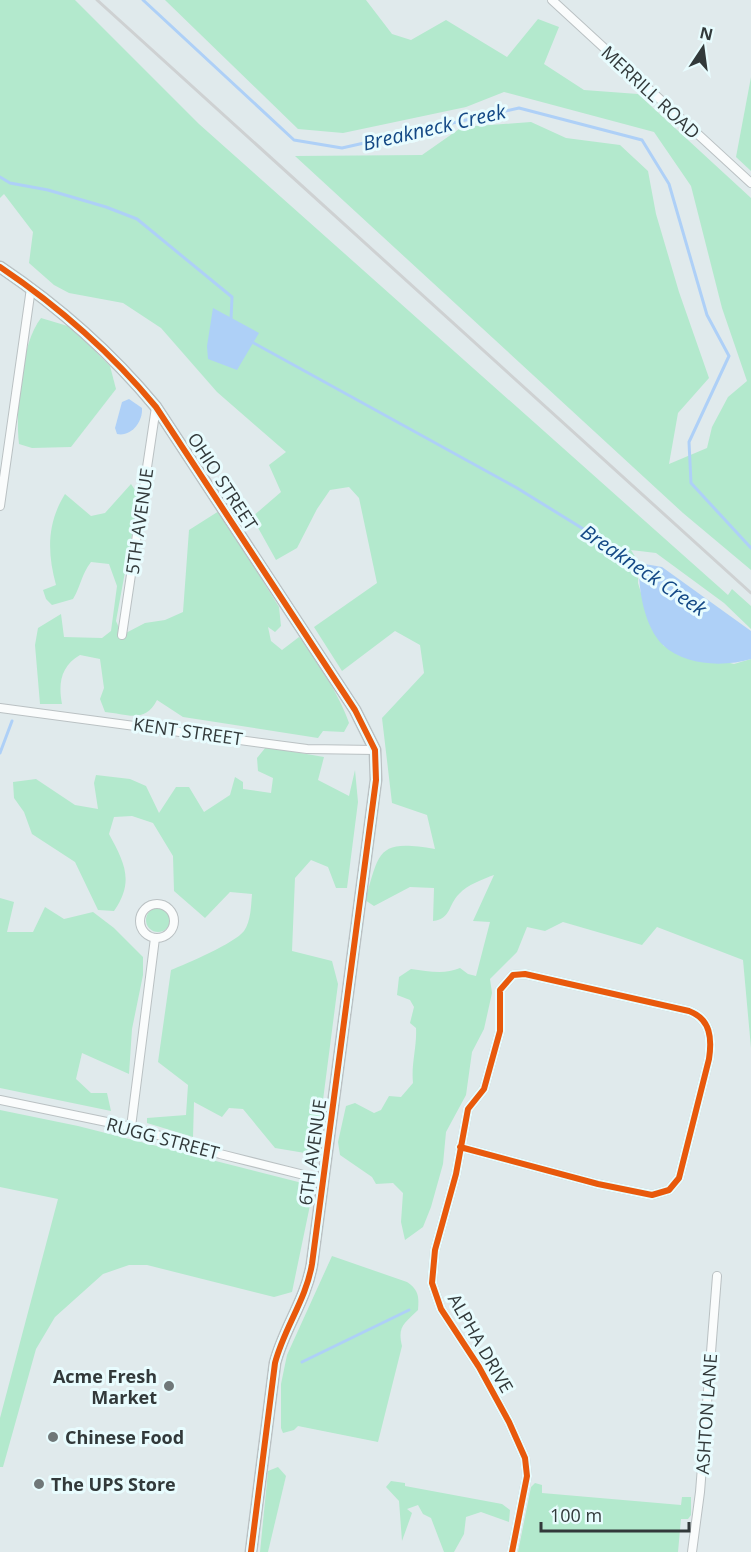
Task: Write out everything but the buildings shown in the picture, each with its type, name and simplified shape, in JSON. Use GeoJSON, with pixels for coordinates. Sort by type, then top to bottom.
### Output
{"type":"FeatureCollection","features":[{"type":"Feature","properties":{"kind":"street","name":"MERRILL ROAD"},"geometry":{"type":"LineString","coordinates":[[552,0],[751,183]]}},
{"type":"Feature","properties":{"kind":"street","name":"OHIO STREET"},"geometry":{"type":"LineString","coordinates":[[0,267],[31,288],[113,360],[156,407],[355,710],[375,750]]}},
{"type":"Feature","properties":{"kind":"street"},"geometry":{"type":"LineString","coordinates":[[0,506],[31,288]]}},
{"type":"Feature","properties":{"kind":"street","name":"5TH AVENUE"},"geometry":{"type":"LineString","coordinates":[[122,635],[156,407]]}},
{"type":"Feature","properties":{"kind":"street","name":"KENT STREET"},"geometry":{"type":"LineString","coordinates":[[0,708],[307,749],[375,750]]}},
{"type":"Feature","properties":{"kind":"street","name":"6TH AVENUE"},"geometry":{"type":"LineString","coordinates":[[251,1552],[275,1363],[284,1333],[308,1286],[324,1180],[375,780],[375,750]]}},
{"type":"Feature","properties":{"kind":"street"},"geometry":{"type":"LineString","coordinates":[[162,904],[171,910],[175,921],[171,932],[155,938],[145,933],[140,918],[146,908],[162,904]]}},
{"type":"Feature","properties":{"kind":"street"},"geometry":{"type":"LineString","coordinates":[[131,1127],[155,938]]}},
{"type":"Feature","properties":{"kind":"street","name":"ALPHA DRIVE"},"geometry":{"type":"LineString","coordinates":[[460,1147],[608,1187],[652,1195],[669,1190],[679,1178],[709,1059],[711,1044],[708,1026],[697,1014],[689,1011],[525,974],[513,975],[500,990],[500,1031],[484,1089],[468,1109],[460,1147],[456,1174],[435,1250],[432,1283],[441,1309],[479,1367],[509,1422],[525,1458],[527,1476],[512,1552]]}},
{"type":"Feature","properties":{"kind":"street","name":"RUGG STREET"},"geometry":{"type":"LineString","coordinates":[[0,1100],[131,1127],[219,1154],[324,1180]]}},
{"type":"Feature","properties":{"kind":"street","name":"ASHTON LANE"},"geometry":{"type":"LineString","coordinates":[[692,1552],[700,1492],[717,1276]]}},
{"type":"Feature","properties":{"kind":"green space"},"geometry":{"type":"Polygon","coordinates":[[[0,0],[75,0],[199,124],[728,595],[732,589],[751,606],[751,629],[724,603],[656,553],[631,550],[639,563],[638,583],[652,629],[664,646],[734,664],[751,659],[751,1048],[743,960],[657,927],[642,945],[563,922],[545,931],[527,927],[517,952],[490,979],[492,993],[484,1029],[472,1052],[466,1095],[446,1132],[443,1164],[431,1207],[423,1227],[405,1240],[401,1222],[403,1193],[393,1183],[376,1184],[372,1177],[340,1155],[338,1142],[346,1106],[355,1103],[374,1113],[381,1110],[389,1096],[401,1097],[413,1083],[416,1028],[410,1023],[414,1007],[410,1000],[397,995],[399,977],[411,969],[442,972],[460,968],[476,976],[490,922],[473,921],[494,875],[462,891],[439,920],[433,921],[434,888],[410,887],[374,906],[365,900],[378,860],[384,853],[391,848],[401,846],[435,849],[427,815],[392,803],[382,718],[424,673],[420,645],[395,631],[342,671],[314,627],[377,583],[359,498],[349,487],[330,490],[317,509],[297,548],[276,560],[252,517],[281,492],[269,465],[286,452],[217,392],[161,328],[123,303],[69,293],[54,285],[29,263],[33,232],[4,194],[0,198],[0,0]]]}},
{"type":"Feature","properties":{"kind":"green space"},"geometry":{"type":"Polygon","coordinates":[[[165,0],[366,0],[392,34],[411,40],[446,20],[507,57],[538,19],[559,27],[544,64],[584,90],[638,94],[751,198],[751,570],[683,513],[295,156],[422,155],[462,127],[531,122],[566,138],[620,145],[648,171],[656,214],[679,292],[709,378],[678,413],[669,464],[707,448],[712,427],[728,397],[747,381],[722,308],[691,186],[654,132],[504,92],[466,107],[343,133],[298,129],[165,0]]]}},
{"type":"Feature","properties":{"kind":"green space"},"geometry":{"type":"Polygon","coordinates":[[[751,77],[751,171],[736,157],[751,77]]]}},
{"type":"Feature","properties":{"kind":"green space"},"geometry":{"type":"Polygon","coordinates":[[[41,318],[71,327],[110,366],[116,389],[71,447],[32,448],[19,444],[19,396],[24,360],[34,329],[41,318]]]}},
{"type":"Feature","properties":{"kind":"green space"},"geometry":{"type":"Polygon","coordinates":[[[131,484],[139,496],[116,621],[122,635],[145,623],[165,620],[183,612],[189,530],[219,511],[279,607],[281,626],[275,632],[268,627],[271,641],[282,650],[299,637],[305,644],[327,678],[346,715],[349,723],[344,732],[323,731],[318,738],[183,717],[157,700],[147,712],[141,715],[105,712],[100,699],[104,688],[100,659],[80,655],[69,664],[62,676],[60,689],[62,704],[40,704],[35,645],[38,628],[61,614],[64,637],[102,638],[111,631],[117,586],[109,564],[91,562],[73,599],[52,605],[46,599],[43,590],[56,585],[51,561],[50,538],[59,505],[65,494],[91,516],[105,513],[131,484]]]}},
{"type":"Feature","properties":{"kind":"green space"},"geometry":{"type":"Polygon","coordinates":[[[266,747],[324,757],[318,780],[349,796],[355,770],[358,802],[347,888],[336,888],[328,867],[311,860],[295,878],[292,951],[332,961],[338,984],[315,1162],[311,1154],[275,1148],[243,1109],[229,1108],[222,1117],[194,1102],[193,1137],[147,1123],[147,1118],[186,1115],[188,1085],[158,1062],[171,970],[210,953],[239,936],[248,923],[252,894],[230,892],[205,918],[174,891],[173,856],[153,823],[132,816],[114,817],[109,834],[123,863],[126,881],[114,911],[98,910],[75,862],[32,834],[24,812],[14,798],[13,782],[36,779],[75,805],[98,809],[94,783],[96,775],[130,779],[146,786],[159,813],[176,787],[189,787],[204,812],[230,795],[235,777],[243,782],[243,789],[271,793],[273,778],[258,771],[257,758],[266,747]]]}},
{"type":"Feature","properties":{"kind":"green space"},"geometry":{"type":"Polygon","coordinates":[[[0,898],[14,902],[7,932],[33,932],[45,907],[64,919],[93,912],[114,928],[143,957],[143,975],[132,1029],[129,1074],[82,1053],[76,1079],[91,1093],[107,1093],[111,1111],[0,1088],[0,898]]]}},
{"type":"Feature","properties":{"kind":"green space"},"geometry":{"type":"Polygon","coordinates":[[[158,908],[163,909],[169,915],[169,925],[163,931],[158,932],[153,931],[147,925],[146,920],[147,915],[153,909],[158,908]]]}},
{"type":"Feature","properties":{"kind":"green space"},"geometry":{"type":"Polygon","coordinates":[[[0,1110],[78,1126],[314,1186],[292,1292],[274,1297],[147,1265],[129,1265],[103,1274],[55,1317],[36,1349],[3,1467],[0,1467],[0,1418],[58,1199],[0,1187],[0,1110]]]}},
{"type":"Feature","properties":{"kind":"green space"},"geometry":{"type":"Polygon","coordinates":[[[332,1256],[407,1282],[417,1294],[418,1310],[401,1329],[402,1346],[378,1442],[298,1426],[294,1430],[283,1433],[281,1428],[281,1384],[287,1355],[332,1256]]]}},
{"type":"Feature","properties":{"kind":"green space"},"geometry":{"type":"Polygon","coordinates":[[[278,1467],[286,1476],[268,1552],[260,1552],[268,1471],[278,1467]]]}},
{"type":"Feature","properties":{"kind":"green space"},"geometry":{"type":"Polygon","coordinates":[[[391,1481],[405,1483],[405,1486],[502,1504],[510,1510],[509,1522],[481,1512],[466,1517],[464,1534],[454,1552],[444,1552],[431,1518],[423,1514],[418,1505],[407,1509],[412,1513],[402,1541],[399,1501],[386,1487],[391,1481]]]}},
{"type":"Feature","properties":{"kind":"green space"},"geometry":{"type":"Polygon","coordinates":[[[535,1483],[542,1485],[542,1493],[681,1505],[682,1497],[691,1497],[691,1515],[688,1519],[681,1519],[678,1552],[518,1552],[531,1487],[535,1483]]]}},
{"type":"Feature","properties":{"kind":"water"},"geometry":{"type":"Polygon","coordinates":[[[213,308],[259,333],[237,370],[208,359],[207,346],[213,308]]]}},
{"type":"Feature","properties":{"kind":"water"},"geometry":{"type":"Polygon","coordinates":[[[129,399],[142,408],[142,413],[138,423],[131,431],[117,434],[115,428],[122,402],[129,399]]]}},
{"type":"Feature","properties":{"kind":"water"},"geometry":{"type":"Polygon","coordinates":[[[639,563],[662,567],[751,631],[751,659],[729,663],[705,663],[682,657],[663,645],[656,637],[647,618],[640,584],[639,563]]]}},
{"type":"Feature","properties":{"kind":"waterway","name":"Breakneck Creek"},"geometry":{"type":"LineString","coordinates":[[143,0],[294,140],[342,148],[519,108],[642,140],[669,184],[707,315],[729,356],[689,442],[691,483],[751,548]]}},
{"type":"Feature","properties":{"kind":"waterway","name":"Breakneck Creek"},"geometry":{"type":"LineString","coordinates":[[0,177],[10,183],[48,190],[106,207],[137,219],[232,297],[231,319]]}},
{"type":"Feature","properties":{"kind":"waterway","name":"Breakneck Creek"},"geometry":{"type":"LineString","coordinates":[[252,342],[517,488],[640,564]]}},
{"type":"Feature","properties":{"kind":"waterway"},"geometry":{"type":"LineString","coordinates":[[0,753],[12,721]]}},
{"type":"Feature","properties":{"kind":"waterway"},"geometry":{"type":"LineString","coordinates":[[302,1362],[409,1310]]}},
{"type":"Feature","properties":{"kind":"railway"},"geometry":{"type":"LineString","coordinates":[[97,0],[751,593]]}},
{"type":"Feature","properties":{"kind":"cycle path"},"geometry":{"type":"LineString","coordinates":[[0,267],[63,314],[103,350],[156,407],[355,710],[375,750],[376,780],[312,1264],[305,1290],[275,1363],[251,1552]]}},
{"type":"Feature","properties":{"kind":"cycle path"},"geometry":{"type":"LineString","coordinates":[[460,1147],[598,1184],[652,1195],[669,1190],[679,1178],[709,1059],[710,1037],[706,1024],[689,1011],[525,974],[513,975],[500,990],[500,1031],[484,1089],[468,1109],[456,1174],[435,1250],[432,1283],[441,1309],[479,1367],[509,1422],[525,1458],[527,1476],[512,1552]]}},
{"type":"Feature","properties":{"kind":"place","name":"Acme Fresh Market"},"geometry":{"type":"Point","coordinates":[169,1386]}},
{"type":"Feature","properties":{"kind":"place","name":"Chinese Food"},"geometry":{"type":"Point","coordinates":[53,1437]}},
{"type":"Feature","properties":{"kind":"place","name":"The UPS Store"},"geometry":{"type":"Point","coordinates":[39,1484]}}]}
